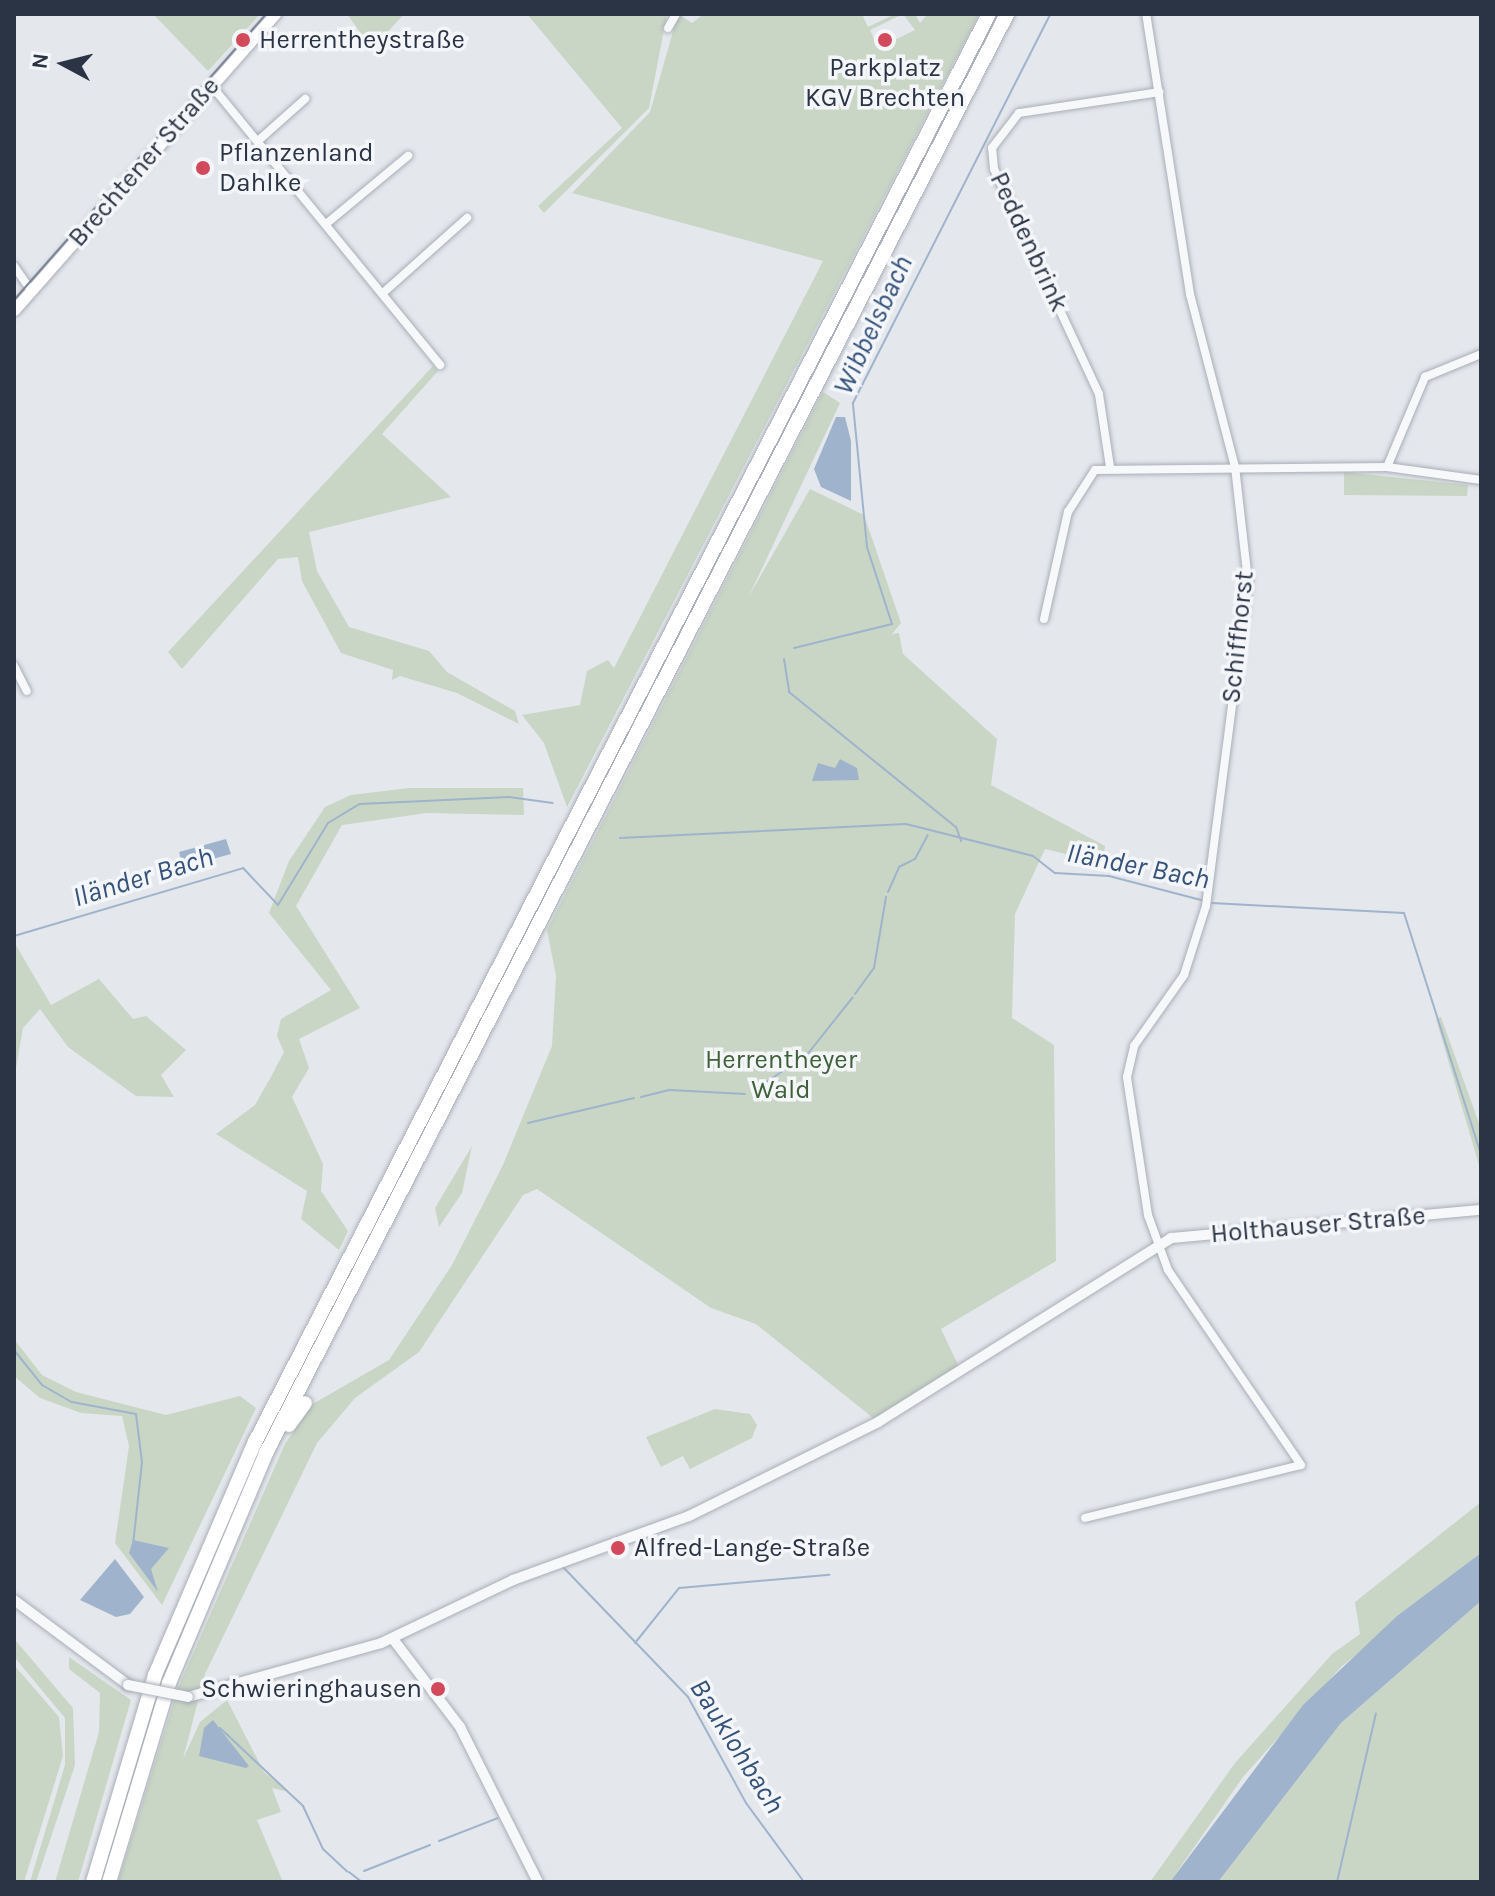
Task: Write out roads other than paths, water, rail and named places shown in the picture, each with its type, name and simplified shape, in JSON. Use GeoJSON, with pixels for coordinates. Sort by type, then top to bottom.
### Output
{"type":"FeatureCollection","features":[{"type":"Feature","properties":{"kind":"highway"},"geometry":{"type":"LineString","coordinates":[[93,1882],[155,1675],[255,1442],[989,14]]}},
{"type":"Feature","properties":{"kind":"highway"},"geometry":{"type":"LineString","coordinates":[[109,1882],[169,1683],[266,1453],[1007,14]]}},
{"type":"Feature","properties":{"kind":"highway"},"geometry":{"type":"LineString","coordinates":[[547,930],[549,900]]}},
{"type":"Feature","properties":{"kind":"highway"},"geometry":{"type":"LineString","coordinates":[[266,1453],[305,1403]]}},
{"type":"Feature","properties":{"kind":"main road","name":"Brechtener Straße"},"geometry":{"type":"LineString","coordinates":[[14,310],[275,14]]}},
{"type":"Feature","properties":{"kind":"street"},"geometry":{"type":"LineString","coordinates":[[668,28],[676,14]]}},
{"type":"Feature","properties":{"kind":"street","name":"Schiffhorst"},"geometry":{"type":"LineString","coordinates":[[1146,14],[1190,294],[1235,467],[1248,581],[1206,902],[1184,975],[1127,1065],[1157,1244]]}},
{"type":"Feature","properties":{"kind":"street"},"geometry":{"type":"LineString","coordinates":[[211,85],[440,365]]}},
{"type":"Feature","properties":{"kind":"street","name":"Peddenbrink"},"geometry":{"type":"LineString","coordinates":[[1110,467],[1099,394],[994,169],[992,148],[1019,113],[1159,92]]}},
{"type":"Feature","properties":{"kind":"street"},"geometry":{"type":"LineString","coordinates":[[259,140],[305,99]]}},
{"type":"Feature","properties":{"kind":"street"},"geometry":{"type":"LineString","coordinates":[[326,224],[408,156]]}},
{"type":"Feature","properties":{"kind":"street"},"geometry":{"type":"LineString","coordinates":[[383,293],[467,218]]}},
{"type":"Feature","properties":{"kind":"street"},"geometry":{"type":"LineString","coordinates":[[14,266],[31,290]]}},
{"type":"Feature","properties":{"kind":"street"},"geometry":{"type":"LineString","coordinates":[[1387,467],[1425,377],[1481,354]]}},
{"type":"Feature","properties":{"kind":"street"},"geometry":{"type":"LineString","coordinates":[[1044,619],[1068,512],[1095,470],[1110,467],[1387,467],[1481,480]]}},
{"type":"Feature","properties":{"kind":"street"},"geometry":{"type":"LineString","coordinates":[[14,666],[27,691]]}},
{"type":"Feature","properties":{"kind":"street","name":"Holthauser Straße"},"geometry":{"type":"LineString","coordinates":[[1157,1244],[1481,1210]]}},
{"type":"Feature","properties":{"kind":"street"},"geometry":{"type":"LineString","coordinates":[[14,1600],[128,1685],[188,1697],[393,1639],[513,1580],[689,1516],[878,1422],[1157,1244],[1189,1309],[1301,1465],[1085,1518]]}},
{"type":"Feature","properties":{"kind":"street"},"geometry":{"type":"LineString","coordinates":[[393,1639],[460,1727],[538,1882]]}},
{"type":"Feature","properties":{"kind":"water"},"geometry":{"type":"Polygon","coordinates":[[[836,417],[845,417],[851,441],[851,501],[821,487],[814,469],[836,417]]]}},
{"type":"Feature","properties":{"kind":"water"},"geometry":{"type":"Polygon","coordinates":[[[840,759],[857,768],[859,780],[812,781],[818,763],[835,768],[840,759]]]}},
{"type":"Feature","properties":{"kind":"water"},"geometry":{"type":"Polygon","coordinates":[[[226,839],[231,854],[183,867],[179,852],[226,839]]]}},
{"type":"Feature","properties":{"kind":"water"},"geometry":{"type":"Polygon","coordinates":[[[133,1540],[169,1548],[151,1569],[158,1592],[129,1553],[133,1540]]]}},
{"type":"Feature","properties":{"kind":"water"},"geometry":{"type":"Polygon","coordinates":[[[1481,1553],[1481,1601],[1341,1723],[1218,1882],[1170,1882],[1303,1705],[1397,1616],[1481,1553]]]}},
{"type":"Feature","properties":{"kind":"water"},"geometry":{"type":"Polygon","coordinates":[[[115,1559],[144,1597],[130,1614],[116,1617],[80,1600],[115,1559]]]}},
{"type":"Feature","properties":{"kind":"water"},"geometry":{"type":"Polygon","coordinates":[[[213,1720],[249,1766],[246,1768],[199,1756],[204,1728],[213,1720]]]}},
{"type":"Feature","properties":{"kind":"waterway","name":"Wibbelsbach"},"geometry":{"type":"LineString","coordinates":[[794,648],[892,624],[867,547],[853,403],[1050,14]]}},
{"type":"Feature","properties":{"kind":"waterway","name":"Wibbelsbach"},"geometry":{"type":"LineString","coordinates":[[784,659],[789,692],[956,827],[961,841]]}},
{"type":"Feature","properties":{"kind":"waterway","name":"Iländer Bach"},"geometry":{"type":"LineString","coordinates":[[14,936],[243,868],[278,905],[328,823],[360,804],[509,797],[553,803]]}},
{"type":"Feature","properties":{"kind":"waterway","name":"Iländer Bach"},"geometry":{"type":"LineString","coordinates":[[620,838],[906,824],[1033,856],[1055,873],[1109,876],[1205,901]]}},
{"type":"Feature","properties":{"kind":"waterway"},"geometry":{"type":"LineString","coordinates":[[888,892],[899,867],[915,859],[928,835]]}},
{"type":"Feature","properties":{"kind":"waterway"},"geometry":{"type":"LineString","coordinates":[[855,994],[874,968],[886,897]]}},
{"type":"Feature","properties":{"kind":"waterway","name":"Iländer Bach"},"geometry":{"type":"LineString","coordinates":[[1212,903],[1404,913],[1481,1155]]}},
{"type":"Feature","properties":{"kind":"waterway"},"geometry":{"type":"LineString","coordinates":[[766,1082],[806,1056],[853,997]]}},
{"type":"Feature","properties":{"kind":"waterway"},"geometry":{"type":"LineString","coordinates":[[753,1089],[762,1084]]}},
{"type":"Feature","properties":{"kind":"waterway"},"geometry":{"type":"LineString","coordinates":[[641,1097],[670,1090],[745,1094]]}},
{"type":"Feature","properties":{"kind":"waterway"},"geometry":{"type":"LineString","coordinates":[[528,1123],[634,1098]]}},
{"type":"Feature","properties":{"kind":"waterway"},"geometry":{"type":"LineString","coordinates":[[14,1350],[42,1385],[72,1402],[136,1414],[142,1462],[133,1545]]}},
{"type":"Feature","properties":{"kind":"waterway","name":"Bauklohbach"},"geometry":{"type":"LineString","coordinates":[[563,1567],[688,1697],[746,1803],[804,1882]]}},
{"type":"Feature","properties":{"kind":"waterway"},"geometry":{"type":"LineString","coordinates":[[635,1643],[679,1588],[829,1575]]}},
{"type":"Feature","properties":{"kind":"waterway"},"geometry":{"type":"LineString","coordinates":[[1337,1882],[1376,1713]]}},
{"type":"Feature","properties":{"kind":"waterway"},"geometry":{"type":"LineString","coordinates":[[220,1728],[303,1806],[323,1849],[347,1871]]}},
{"type":"Feature","properties":{"kind":"waterway"},"geometry":{"type":"LineString","coordinates":[[439,1841],[498,1818]]}},
{"type":"Feature","properties":{"kind":"waterway"},"geometry":{"type":"LineString","coordinates":[[364,1871],[430,1845]]}},
{"type":"Feature","properties":{"kind":"waterway"},"geometry":{"type":"LineString","coordinates":[[349,1872],[362,1882]]}},
{"type":"Feature","properties":{"kind":"tram line"},"geometry":{"type":"LineString","coordinates":[[14,300],[266,14]]}},
{"type":"Feature","properties":{"kind":"place","name":"Herrentheystraße"},"geometry":{"type":"Point","coordinates":[243,40]}},
{"type":"Feature","properties":{"kind":"place","name":"Parkplatz KGV Brechten"},"geometry":{"type":"Point","coordinates":[885,40]}},
{"type":"Feature","properties":{"kind":"place","name":"Pflanzenland Dahlke"},"geometry":{"type":"Point","coordinates":[203,168]}},
{"type":"Feature","properties":{"kind":"place","name":"Alfred-Lange-Straße"},"geometry":{"type":"Point","coordinates":[618,1548]}},
{"type":"Feature","properties":{"kind":"place","name":"Schwieringhausen"},"geometry":{"type":"Point","coordinates":[438,1689]}},
{"type":"Feature","properties":{"kind":"park label","name":"Herrentheyer Wald"},"geometry":{"type":"Point","coordinates":[781,1075]}}]}
